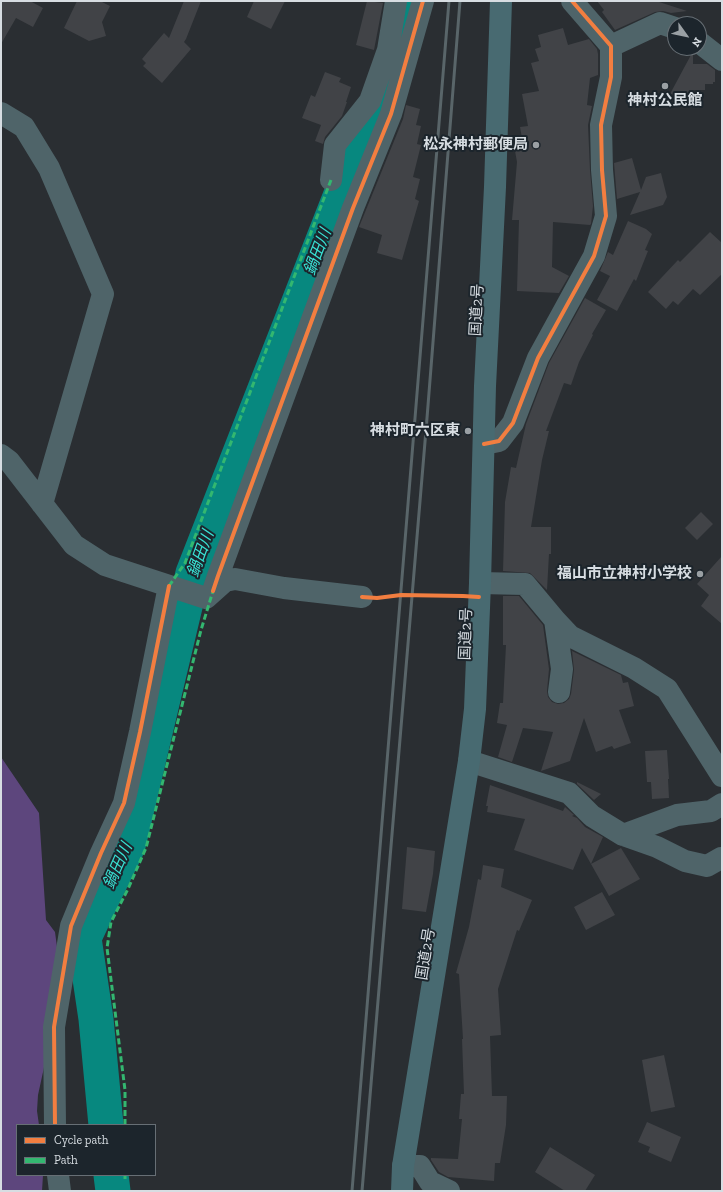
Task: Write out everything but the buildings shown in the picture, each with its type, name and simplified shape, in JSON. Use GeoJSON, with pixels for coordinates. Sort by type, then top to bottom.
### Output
{"type":"FeatureCollection","features":[{"type":"Feature","properties":{"kind":"highway","name":"国道2号"},"geometry":{"type":"LineString","coordinates":[[402,1191],[403,1166],[469,761],[475,709],[485,386],[495,187],[501,1]]}},
{"type":"Feature","properties":{"kind":"street"},"geometry":{"type":"LineString","coordinates":[[330,180],[335,145],[370,101],[388,50],[396,1]]}},
{"type":"Feature","properties":{"kind":"street"},"geometry":{"type":"LineString","coordinates":[[210,595],[350,216],[391,114],[423,1]]}},
{"type":"Feature","properties":{"kind":"street"},"geometry":{"type":"LineString","coordinates":[[484,444],[499,440],[513,423],[538,358],[594,256],[606,216],[602,170],[602,125],[611,77],[611,46],[572,1]]}},
{"type":"Feature","properties":{"kind":"street"},"geometry":{"type":"LineString","coordinates":[[611,46],[660,23],[667,25]]}},
{"type":"Feature","properties":{"kind":"street"},"geometry":{"type":"LineString","coordinates":[[707,48],[722,60]]}},
{"type":"Feature","properties":{"kind":"street"},"geometry":{"type":"LineString","coordinates":[[1,113],[24,127],[49,168],[103,294],[42,504]]}},
{"type":"Feature","properties":{"kind":"street"},"geometry":{"type":"LineString","coordinates":[[1,455],[9,461],[74,545],[106,565],[172,587],[210,595]]}},
{"type":"Feature","properties":{"kind":"street"},"geometry":{"type":"LineString","coordinates":[[210,595],[225,581],[235,579],[284,588],[362,597]]}},
{"type":"Feature","properties":{"kind":"street"},"geometry":{"type":"LineString","coordinates":[[480,582],[525,584],[570,636],[634,668],[667,689],[722,776]]}},
{"type":"Feature","properties":{"kind":"street"},"geometry":{"type":"LineString","coordinates":[[56,1124],[54,1027],[71,926],[101,853],[124,803],[172,587]]}},
{"type":"Feature","properties":{"kind":"street"},"geometry":{"type":"LineString","coordinates":[[555,620],[562,669],[559,692]]}},
{"type":"Feature","properties":{"kind":"street"},"geometry":{"type":"LineString","coordinates":[[469,761],[569,794],[592,816],[624,835],[657,847],[686,861],[707,866],[721,858]]}},
{"type":"Feature","properties":{"kind":"street"},"geometry":{"type":"LineString","coordinates":[[624,835],[677,815],[711,811],[722,804]]}},
{"type":"Feature","properties":{"kind":"street"},"geometry":{"type":"LineString","coordinates":[[403,1166],[420,1166],[430,1182],[449,1191]]}},
{"type":"Feature","properties":{"kind":"street"},"geometry":{"type":"LineString","coordinates":[[58,1176],[60,1191]]}},
{"type":"Feature","properties":{"kind":"shaded area"},"geometry":{"type":"Polygon","coordinates":[[[1,757],[39,813],[46,920],[55,932],[59,962],[48,1049],[38,1095],[37,1111],[39,1124],[16,1124],[16,1176],[43,1176],[42,1191],[1,1191],[1,757]]]}},
{"type":"Feature","properties":{"kind":"waterway","name":"鍋田川"},"geometry":{"type":"LineString","coordinates":[[106,1124],[96,1019],[84,938],[128,846],[193,573],[354,161],[383,99],[406,22],[410,1]]}},
{"type":"Feature","properties":{"kind":"waterway","name":"鍋田川"},"geometry":{"type":"LineString","coordinates":[[111,1176],[113,1191]]}},
{"type":"Feature","properties":{"kind":"railway"},"geometry":{"type":"LineString","coordinates":[[352,1191],[449,1]]}},
{"type":"Feature","properties":{"kind":"railway"},"geometry":{"type":"LineString","coordinates":[[362,1191],[427,418],[460,1]]}},
{"type":"Feature","properties":{"kind":"marked path"},"geometry":{"type":"LineString","coordinates":[[169,586],[185,563],[331,180]]}},
{"type":"Feature","properties":{"kind":"marked path"},"geometry":{"type":"LineString","coordinates":[[125,1124],[125,1090],[107,948],[111,922],[128,889],[146,848],[201,630],[213,591]]}},
{"type":"Feature","properties":{"kind":"cycle path"},"geometry":{"type":"LineString","coordinates":[[213,591],[353,208],[391,114],[423,1]]}},
{"type":"Feature","properties":{"kind":"cycle path"},"geometry":{"type":"LineString","coordinates":[[484,444],[499,441],[513,423],[538,358],[594,256],[606,216],[602,170],[601,125],[611,77],[611,46],[572,1]]}},
{"type":"Feature","properties":{"kind":"cycle path"},"geometry":{"type":"LineString","coordinates":[[55,1124],[54,1027],[71,926],[101,853],[124,803],[140,732],[169,586]]}},
{"type":"Feature","properties":{"kind":"cycle path"},"geometry":{"type":"LineString","coordinates":[[362,597],[377,598],[401,595],[479,597]]}},
{"type":"Feature","properties":{"kind":"place","name":"神村公民館"},"geometry":{"type":"Point","coordinates":[665,86]}},
{"type":"Feature","properties":{"kind":"place","name":"松永神村郵便局"},"geometry":{"type":"Point","coordinates":[536,145]}},
{"type":"Feature","properties":{"kind":"place","name":"神村町六区東"},"geometry":{"type":"Point","coordinates":[468,431]}},
{"type":"Feature","properties":{"kind":"place","name":"福山市立神村小学校"},"geometry":{"type":"Point","coordinates":[700,574]}}]}
